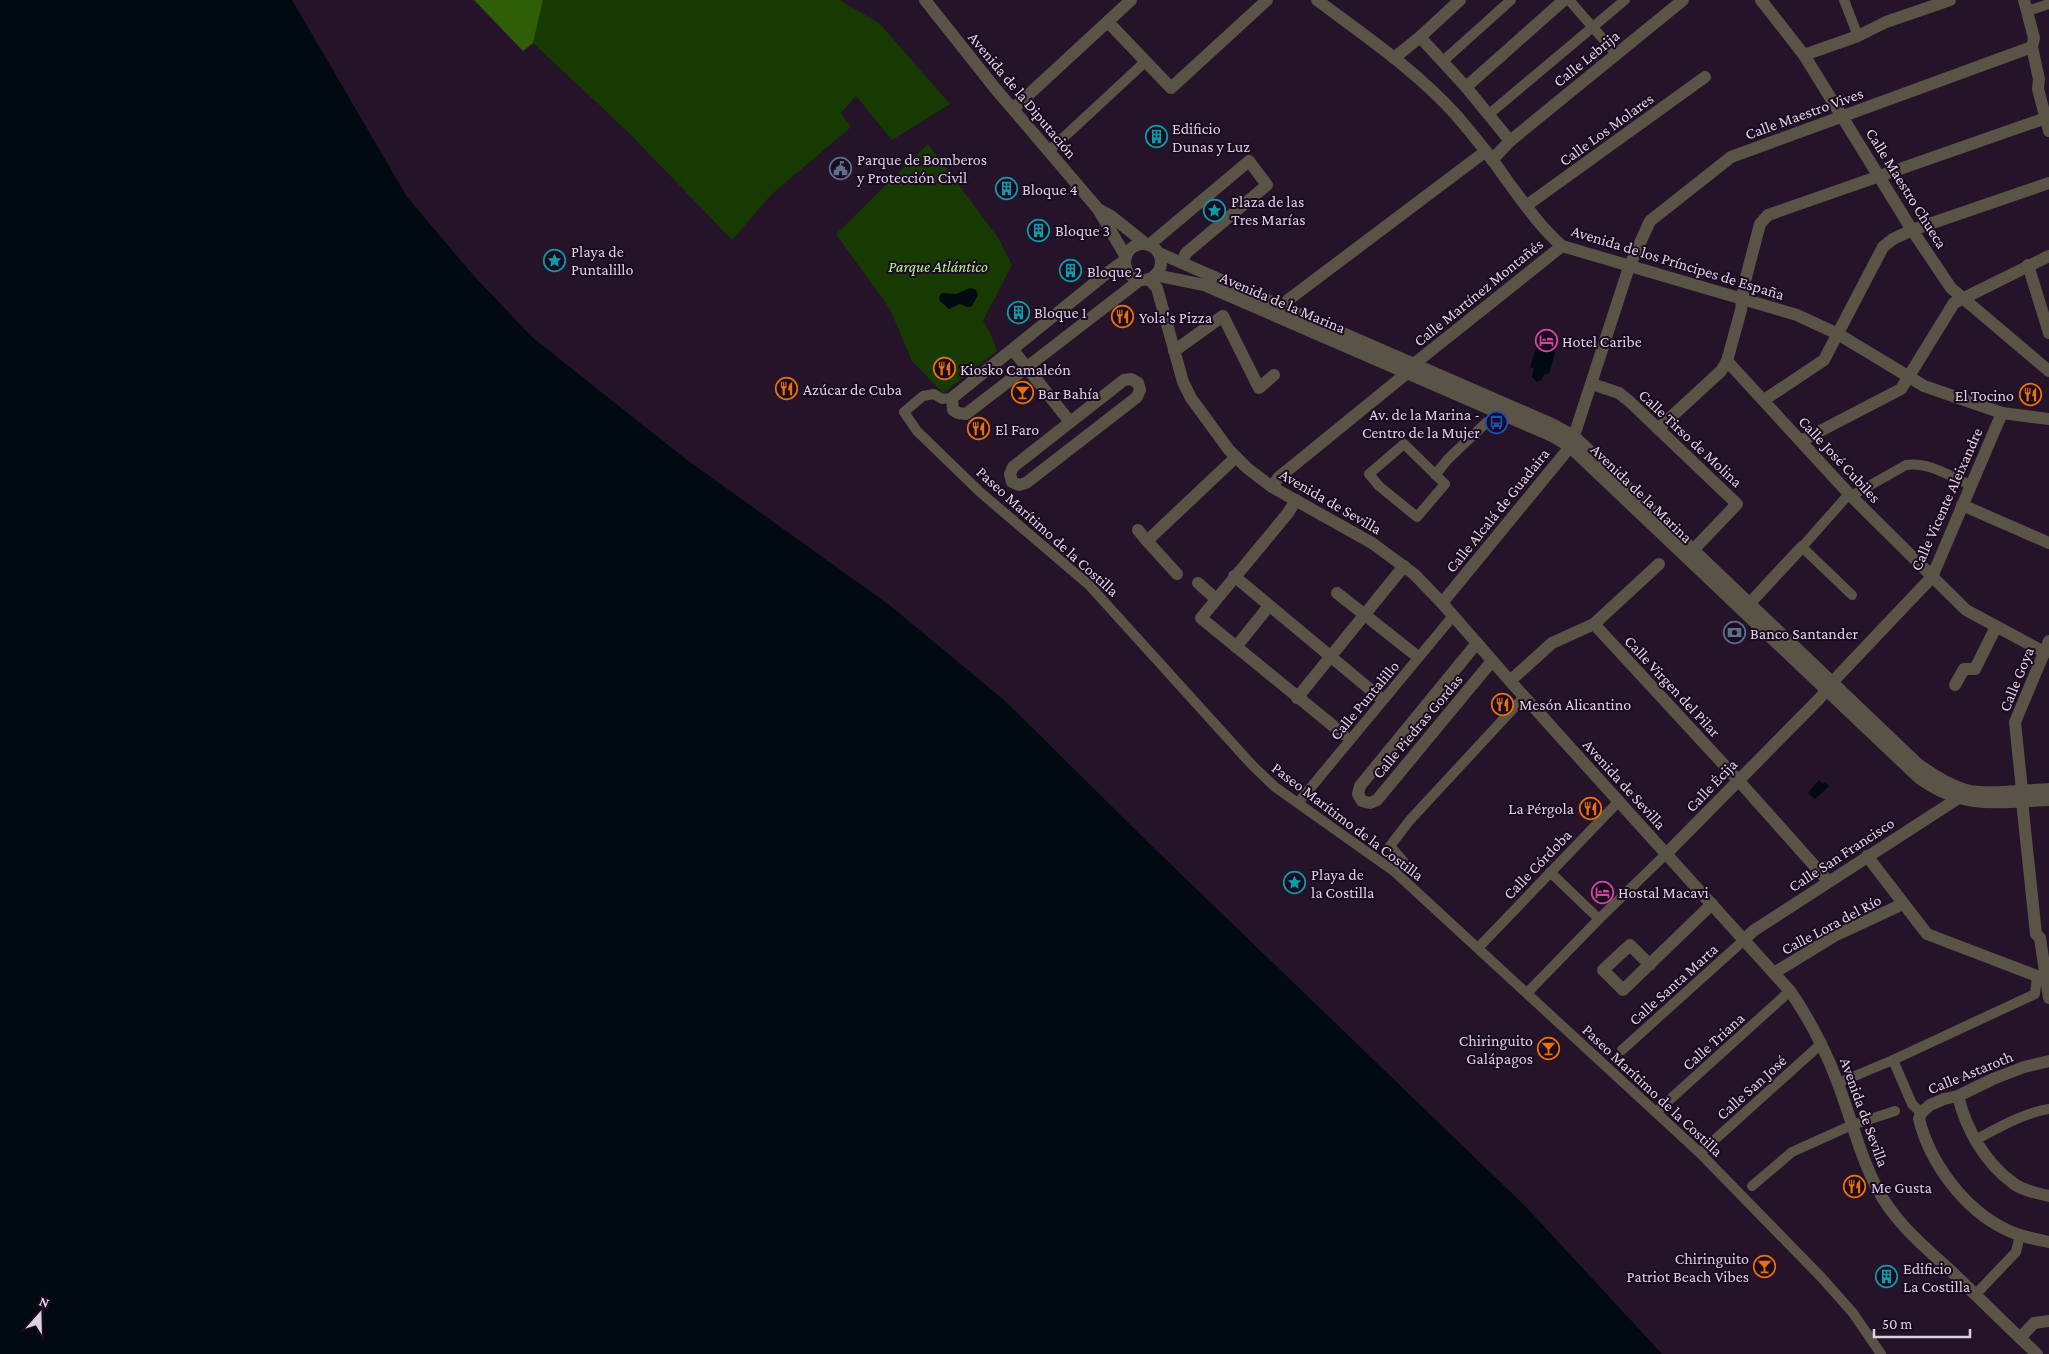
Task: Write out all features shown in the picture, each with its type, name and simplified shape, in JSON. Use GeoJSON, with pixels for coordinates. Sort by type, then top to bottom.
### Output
{"type":"FeatureCollection","features":[{"type":"Feature","properties":{"kind":"street","name":"Avenida de la Diputación"},"geometry":{"type":"LineString","coordinates":[[925,0],[994,87],[1014,108],[1098,209],[1125,259]]}},
{"type":"Feature","properties":{"kind":"street"},"geometry":{"type":"LineString","coordinates":[[1014,108],[1131,0]]}},
{"type":"Feature","properties":{"kind":"street"},"geometry":{"type":"LineString","coordinates":[[1108,22],[1171,88],[1267,0]]}},
{"type":"Feature","properties":{"kind":"street","name":"Avenida de los Príncipes de España"},"geometry":{"type":"LineString","coordinates":[[1317,0],[1394,58],[1435,93],[1489,156],[1552,238],[1562,246],[1797,315],[1838,334],[1909,379],[1924,386],[2002,413],[2049,419]]}},
{"type":"Feature","properties":{"kind":"street"},"geometry":{"type":"LineString","coordinates":[[1394,58],[1460,0]]}},
{"type":"Feature","properties":{"kind":"street"},"geometry":{"type":"LineString","coordinates":[[1442,62],[1511,0]]}},
{"type":"Feature","properties":{"kind":"street"},"geometry":{"type":"LineString","coordinates":[[1466,87],[1564,0]]}},
{"type":"Feature","properties":{"kind":"street"},"geometry":{"type":"LineString","coordinates":[[1569,0],[1617,55]]}},
{"type":"Feature","properties":{"kind":"street"},"geometry":{"type":"LineString","coordinates":[[1488,115],[1625,0]]}},
{"type":"Feature","properties":{"kind":"street","name":"Calle Lebrija"},"geometry":{"type":"LineString","coordinates":[[1285,308],[1288,300],[1510,141],[1683,0]]}},
{"type":"Feature","properties":{"kind":"street","name":"Calle Maestro Chueca"},"geometry":{"type":"LineString","coordinates":[[1761,0],[1804,56],[1843,115],[1912,230],[1951,288],[2049,371]]}},
{"type":"Feature","properties":{"kind":"street"},"geometry":{"type":"LineString","coordinates":[[1844,0],[1858,36]]}},
{"type":"Feature","properties":{"kind":"street"},"geometry":{"type":"LineString","coordinates":[[1804,56],[1858,36],[1886,22],[1950,0]]}},
{"type":"Feature","properties":{"kind":"street"},"geometry":{"type":"LineString","coordinates":[[2049,4],[2025,5],[2034,38],[2032,47],[2044,78],[2038,89],[2049,131]]}},
{"type":"Feature","properties":{"kind":"street"},"geometry":{"type":"LineString","coordinates":[[1420,37],[1466,87],[1510,141]]}},
{"type":"Feature","properties":{"kind":"street","name":"Calle Maestro Vives"},"geometry":{"type":"LineString","coordinates":[[1572,442],[1629,267],[1650,221],[1731,157],[2032,47]]}},
{"type":"Feature","properties":{"kind":"street"},"geometry":{"type":"LineString","coordinates":[[1049,151],[1146,61]]}},
{"type":"Feature","properties":{"kind":"street","name":"Calle Los Molares"},"geometry":{"type":"LineString","coordinates":[[1526,206],[1705,77]]}},
{"type":"Feature","properties":{"kind":"street"},"geometry":{"type":"LineString","coordinates":[[1658,429],[1721,371],[1727,361],[1741,310],[1741,300],[1760,224],[1768,215],[2046,118]]}},
{"type":"Feature","properties":{"kind":"street"},"geometry":{"type":"LineString","coordinates":[[1151,247],[1161,265],[1148,278],[966,414],[953,410],[952,398],[1125,259],[1129,250],[1135,246],[1151,247],[1249,161],[1267,186],[1186,253],[1182,262]]}},
{"type":"Feature","properties":{"kind":"street"},"geometry":{"type":"LineString","coordinates":[[1764,400],[1824,360],[1883,247],[1893,239],[1912,230],[2049,183]]}},
{"type":"Feature","properties":{"kind":"street","name":"Avenida de la Diputación"},"geometry":{"type":"LineString","coordinates":[[1098,209],[1111,216],[1151,247]]}},
{"type":"Feature","properties":{"kind":"street","name":"Calle Martínez Montañés"},"geometry":{"type":"LineString","coordinates":[[1272,487],[1278,478],[1562,246]]}},
{"type":"Feature","properties":{"kind":"street","name":"Avenida de la Marina"},"geometry":{"type":"LineString","coordinates":[[1151,247],[1285,308],[1411,369]]}},
{"type":"Feature","properties":{"kind":"street"},"geometry":{"type":"LineString","coordinates":[[1801,440],[1901,390],[1954,303],[1962,297],[2049,256]]}},
{"type":"Feature","properties":{"kind":"street"},"geometry":{"type":"LineString","coordinates":[[1125,259],[1129,273],[1148,278]]}},
{"type":"Feature","properties":{"kind":"street"},"geometry":{"type":"LineString","coordinates":[[2028,265],[2049,332]]}},
{"type":"Feature","properties":{"kind":"street","name":"Avenida de la Marina"},"geometry":{"type":"LineString","coordinates":[[1148,278],[1204,285],[1552,424],[1693,550],[1749,604],[1919,778],[1942,793],[1957,799],[1973,802],[2022,796],[2049,789]]}},
{"type":"Feature","properties":{"kind":"street","name":"Avenida de Sevilla"},"geometry":{"type":"LineString","coordinates":[[1148,278],[1157,288],[1182,380],[1191,398],[1209,425],[1247,468],[1272,487],[1372,543],[1404,566],[1442,603],[1524,697],[1774,973],[1790,991],[1822,1043],[1877,1190],[1893,1213],[1913,1235],[2037,1354]]}},
{"type":"Feature","properties":{"kind":"street"},"geometry":{"type":"LineString","coordinates":[[1174,351],[1223,316],[1259,388],[1274,375]]}},
{"type":"Feature","properties":{"kind":"street"},"geometry":{"type":"LineString","coordinates":[[1013,350],[1070,422]]}},
{"type":"Feature","properties":{"kind":"street","name":"Calle José Cubiles"},"geometry":{"type":"LineString","coordinates":[[1727,361],[1850,495],[1966,610],[1996,627],[2047,648]]}},
{"type":"Feature","properties":{"kind":"street"},"geometry":{"type":"LineString","coordinates":[[1131,379],[1138,383],[1140,390],[1137,398],[1026,483],[1019,485],[1012,482],[1010,474],[1013,467],[1070,422],[1124,380],[1131,379]]}},
{"type":"Feature","properties":{"kind":"street","name":"Calle Tirso de Molina"},"geometry":{"type":"LineString","coordinates":[[1592,384],[1619,393],[1737,504],[1693,550]]}},
{"type":"Feature","properties":{"kind":"street","name":"Paseo Marítimo de la Costilla"},"geometry":{"type":"LineString","coordinates":[[952,398],[942,399],[934,394],[923,396],[904,412],[918,431],[980,492],[1089,585],[1252,766],[1274,787],[1395,872],[1700,1153],[1821,1277],[1853,1313],[1881,1354]]}},
{"type":"Feature","properties":{"kind":"street","name":"Calle Vicente Aleixandre"},"geometry":{"type":"LineString","coordinates":[[1830,687],[1932,577],[2002,413]]}},
{"type":"Feature","properties":{"kind":"street"},"geometry":{"type":"LineString","coordinates":[[1435,474],[1486,422]]}},
{"type":"Feature","properties":{"kind":"street","name":"Avenida de la Marina"},"geometry":{"type":"LineString","coordinates":[[1572,442],[1830,687],[1918,764],[1936,777],[1967,790],[2049,800]]}},
{"type":"Feature","properties":{"kind":"street","name":"Calle Alcalá de Guadaira"},"geometry":{"type":"LineString","coordinates":[[1442,603],[1572,442]]}},
{"type":"Feature","properties":{"kind":"street"},"geometry":{"type":"LineString","coordinates":[[1404,444],[1435,474],[1445,484],[1417,518],[1379,486],[1369,474],[1404,444]]}},
{"type":"Feature","properties":{"kind":"street"},"geometry":{"type":"LineString","coordinates":[[1147,541],[1236,457]]}},
{"type":"Feature","properties":{"kind":"street"},"geometry":{"type":"LineString","coordinates":[[1749,604],[1850,495],[1906,465],[1914,464],[1925,465],[1970,485]]}},
{"type":"Feature","properties":{"kind":"street"},"geometry":{"type":"LineString","coordinates":[[1296,500],[1288,513],[1201,618],[1343,734]]}},
{"type":"Feature","properties":{"kind":"street"},"geometry":{"type":"LineString","coordinates":[[1962,505],[2049,543]]}},
{"type":"Feature","properties":{"kind":"street"},"geometry":{"type":"LineString","coordinates":[[1138,530],[1176,574]]}},
{"type":"Feature","properties":{"kind":"street"},"geometry":{"type":"LineString","coordinates":[[1802,546],[1852,595]]}},
{"type":"Feature","properties":{"kind":"street"},"geometry":{"type":"LineString","coordinates":[[1510,681],[1552,643],[1594,624],[1658,564]]}},
{"type":"Feature","properties":{"kind":"street"},"geometry":{"type":"LineString","coordinates":[[1297,698],[1404,566]]}},
{"type":"Feature","properties":{"kind":"street"},"geometry":{"type":"LineString","coordinates":[[1234,576],[1378,696]]}},
{"type":"Feature","properties":{"kind":"street"},"geometry":{"type":"LineString","coordinates":[[1198,583],[1216,599]]}},
{"type":"Feature","properties":{"kind":"street"},"geometry":{"type":"LineString","coordinates":[[1337,593],[1413,653]]}},
{"type":"Feature","properties":{"kind":"street"},"geometry":{"type":"LineString","coordinates":[[1236,647],[1269,606]]}},
{"type":"Feature","properties":{"kind":"street","name":"Calle Puntalillo"},"geometry":{"type":"LineString","coordinates":[[1298,803],[1453,616]]}},
{"type":"Feature","properties":{"kind":"street","name":"Calle Virgen del Pilar"},"geometry":{"type":"LineString","coordinates":[[1594,624],[1828,881]]}},
{"type":"Feature","properties":{"kind":"street"},"geometry":{"type":"LineString","coordinates":[[1955,685],[1964,669],[1975,669],[1996,627]]}},
{"type":"Feature","properties":{"kind":"street","name":"Calle Piedras Gordas"},"geometry":{"type":"LineString","coordinates":[[1477,643],[1360,786],[1358,794],[1362,801],[1370,804],[1377,800],[1492,661]]}},
{"type":"Feature","properties":{"kind":"street","name":"Calle Goya"},"geometry":{"type":"LineString","coordinates":[[2047,648],[2015,722],[2036,934],[2044,936],[2041,976],[2049,996]]}},
{"type":"Feature","properties":{"kind":"street","name":"Calle Écija"},"geometry":{"type":"LineString","coordinates":[[1528,993],[1830,687]]}},
{"type":"Feature","properties":{"kind":"street"},"geometry":{"type":"LineString","coordinates":[[1395,872],[1403,860],[1390,846],[1410,820],[1524,697]]}},
{"type":"Feature","properties":{"kind":"street","name":"Calle San Francisco"},"geometry":{"type":"LineString","coordinates":[[1744,940],[1753,931],[1828,881],[1957,799]]}},
{"type":"Feature","properties":{"kind":"street","name":"Calle Córdoba"},"geometry":{"type":"LineString","coordinates":[[1478,948],[1618,801]]}},
{"type":"Feature","properties":{"kind":"street"},"geometry":{"type":"LineString","coordinates":[[1838,1083],[2035,994],[2041,976],[1926,934],[1867,856]]}},
{"type":"Feature","properties":{"kind":"street"},"geometry":{"type":"LineString","coordinates":[[1550,872],[1599,920]]}},
{"type":"Feature","properties":{"kind":"street"},"geometry":{"type":"LineString","coordinates":[[1650,965],[1712,904]]}},
{"type":"Feature","properties":{"kind":"street","name":"Calle Lora del Río"},"geometry":{"type":"LineString","coordinates":[[1774,973],[1836,935],[1903,904]]}},
{"type":"Feature","properties":{"kind":"street","name":"Calle Santa Marta"},"geometry":{"type":"LineString","coordinates":[[1622,1050],[1744,940]]}},
{"type":"Feature","properties":{"kind":"street","name":"Calle Triana"},"geometry":{"type":"LineString","coordinates":[[1656,1112],[1790,991]]}},
{"type":"Feature","properties":{"kind":"street","name":"Calle San José"},"geometry":{"type":"LineString","coordinates":[[1700,1153],[1822,1043]]}},
{"type":"Feature","properties":{"kind":"street"},"geometry":{"type":"LineString","coordinates":[[1892,1060],[1912,1104],[1921,1113]]}},
{"type":"Feature","properties":{"kind":"street","name":"Calle Astaroth"},"geometry":{"type":"LineString","coordinates":[[2049,1061],[2024,1067],[1958,1096],[1930,1105],[1921,1113],[1920,1120],[1936,1159],[1952,1183],[1971,1206],[1994,1223],[2020,1235],[2049,1242]]}},
{"type":"Feature","properties":{"kind":"street"},"geometry":{"type":"LineString","coordinates":[[1958,1096],[1962,1112],[1975,1140],[2001,1173],[2014,1184],[2030,1192],[2049,1196]]}},
{"type":"Feature","properties":{"kind":"street"},"geometry":{"type":"LineString","coordinates":[[1975,1140],[2040,1110],[2049,1109]]}},
{"type":"Feature","properties":{"kind":"street"},"geometry":{"type":"LineString","coordinates":[[1752,1186],[1792,1152],[1852,1125],[1895,1111]]}},
{"type":"Feature","properties":{"kind":"street"},"geometry":{"type":"LineString","coordinates":[[1976,1294],[2016,1252],[2020,1235]]}},
{"type":"Feature","properties":{"kind":"street"},"geometry":{"type":"LineString","coordinates":[[2020,1338],[2034,1323],[2049,1321]]}},
{"type":"Feature","properties":{"kind":"green space"},"geometry":{"type":"Polygon","coordinates":[[[474,0],[543,0],[533,43],[523,51],[474,0]]]}},
{"type":"Feature","properties":{"kind":"green space"},"geometry":{"type":"Polygon","coordinates":[[[543,0],[840,0],[880,24],[950,104],[892,140],[856,96],[841,113],[851,127],[772,194],[732,240],[628,132],[533,43],[543,0]]]}},
{"type":"Feature","properties":{"kind":"green space","name":"Parque Atlántico"},"geometry":{"type":"Polygon","coordinates":[[[928,144],[999,239],[1012,265],[983,321],[990,332],[997,351],[943,393],[912,361],[890,309],[836,234],[928,144]]]}},
{"type":"Feature","properties":{"kind":"shaded area"},"geometry":{"type":"Polygon","coordinates":[[[0,0],[292,0],[407,197],[474,276],[533,338],[687,460],[888,604],[1005,701],[1157,851],[1526,1207],[1662,1354],[0,1354],[0,0]]]}},
{"type":"Feature","properties":{"kind":"shaded area"},"geometry":{"type":"Polygon","coordinates":[[[970,288],[976,290],[978,295],[972,306],[968,307],[960,304],[949,309],[940,301],[939,297],[942,293],[956,294],[970,288]]]}},
{"type":"Feature","properties":{"kind":"shaded area"},"geometry":{"type":"Polygon","coordinates":[[[1537,345],[1556,350],[1549,374],[1545,374],[1537,382],[1532,377],[1534,369],[1530,367],[1537,345]]]}},
{"type":"Feature","properties":{"kind":"shaded area"},"geometry":{"type":"Polygon","coordinates":[[[1819,780],[1829,786],[1815,799],[1808,793],[1819,780]]]}},
{"type":"Feature","properties":{"kind":"place","name":"Edificio Dunas y Luz"},"geometry":{"type":"Point","coordinates":[1156,137]}},
{"type":"Feature","properties":{"kind":"place","name":"Parque de Bomberos y Protección Civil"},"geometry":{"type":"Point","coordinates":[841,168]}},
{"type":"Feature","properties":{"kind":"place","name":"Bloque 4"},"geometry":{"type":"Point","coordinates":[1006,189]}},
{"type":"Feature","properties":{"kind":"place","name":"Plaza de las Tres Marías"},"geometry":{"type":"Point","coordinates":[1215,210]}},
{"type":"Feature","properties":{"kind":"place","name":"Bloque 3"},"geometry":{"type":"Point","coordinates":[1039,230]}},
{"type":"Feature","properties":{"kind":"place","name":"Playa de Puntalillo"},"geometry":{"type":"Point","coordinates":[555,260]}},
{"type":"Feature","properties":{"kind":"place","name":"Bloque 2"},"geometry":{"type":"Point","coordinates":[1071,271]}},
{"type":"Feature","properties":{"kind":"place","name":"Bloque 1"},"geometry":{"type":"Point","coordinates":[1018,312]}},
{"type":"Feature","properties":{"kind":"place","name":"Yola's Pizza"},"geometry":{"type":"Point","coordinates":[1123,317]}},
{"type":"Feature","properties":{"kind":"place","name":"Hotel Caribe"},"geometry":{"type":"Point","coordinates":[1546,341]}},
{"type":"Feature","properties":{"kind":"place","name":"Kiosko Camaleón"},"geometry":{"type":"Point","coordinates":[944,369]}},
{"type":"Feature","properties":{"kind":"place","name":"Azúcar de Cuba"},"geometry":{"type":"Point","coordinates":[787,389]}},
{"type":"Feature","properties":{"kind":"place","name":"Bar Bahía"},"geometry":{"type":"Point","coordinates":[1022,393]}},
{"type":"Feature","properties":{"kind":"place","name":"El Tocino"},"geometry":{"type":"Point","coordinates":[2030,395]}},
{"type":"Feature","properties":{"kind":"place","name":"Av. de la Marina - Centro de la Mujer"},"geometry":{"type":"Point","coordinates":[1496,423]}},
{"type":"Feature","properties":{"kind":"place","name":"El Faro"},"geometry":{"type":"Point","coordinates":[979,429]}},
{"type":"Feature","properties":{"kind":"place","name":"Banco Santander"},"geometry":{"type":"Point","coordinates":[1734,633]}},
{"type":"Feature","properties":{"kind":"place","name":"Mesón Alicantino"},"geometry":{"type":"Point","coordinates":[1503,704]}},
{"type":"Feature","properties":{"kind":"place","name":"La Pérgola"},"geometry":{"type":"Point","coordinates":[1590,808]}},
{"type":"Feature","properties":{"kind":"place","name":"Playa de la Costilla"},"geometry":{"type":"Point","coordinates":[1295,883]}},
{"type":"Feature","properties":{"kind":"place","name":"Hostal Macavi"},"geometry":{"type":"Point","coordinates":[1602,892]}},
{"type":"Feature","properties":{"kind":"place","name":"Chiringuito Galápagos"},"geometry":{"type":"Point","coordinates":[1549,1049]}},
{"type":"Feature","properties":{"kind":"place","name":"Me Gusta"},"geometry":{"type":"Point","coordinates":[1855,1187]}},
{"type":"Feature","properties":{"kind":"place","name":"Chiringuito Patriot Beach Vibes"},"geometry":{"type":"Point","coordinates":[1765,1267]}},
{"type":"Feature","properties":{"kind":"place","name":"Edificio La Costilla"},"geometry":{"type":"Point","coordinates":[1887,1277]}}]}
